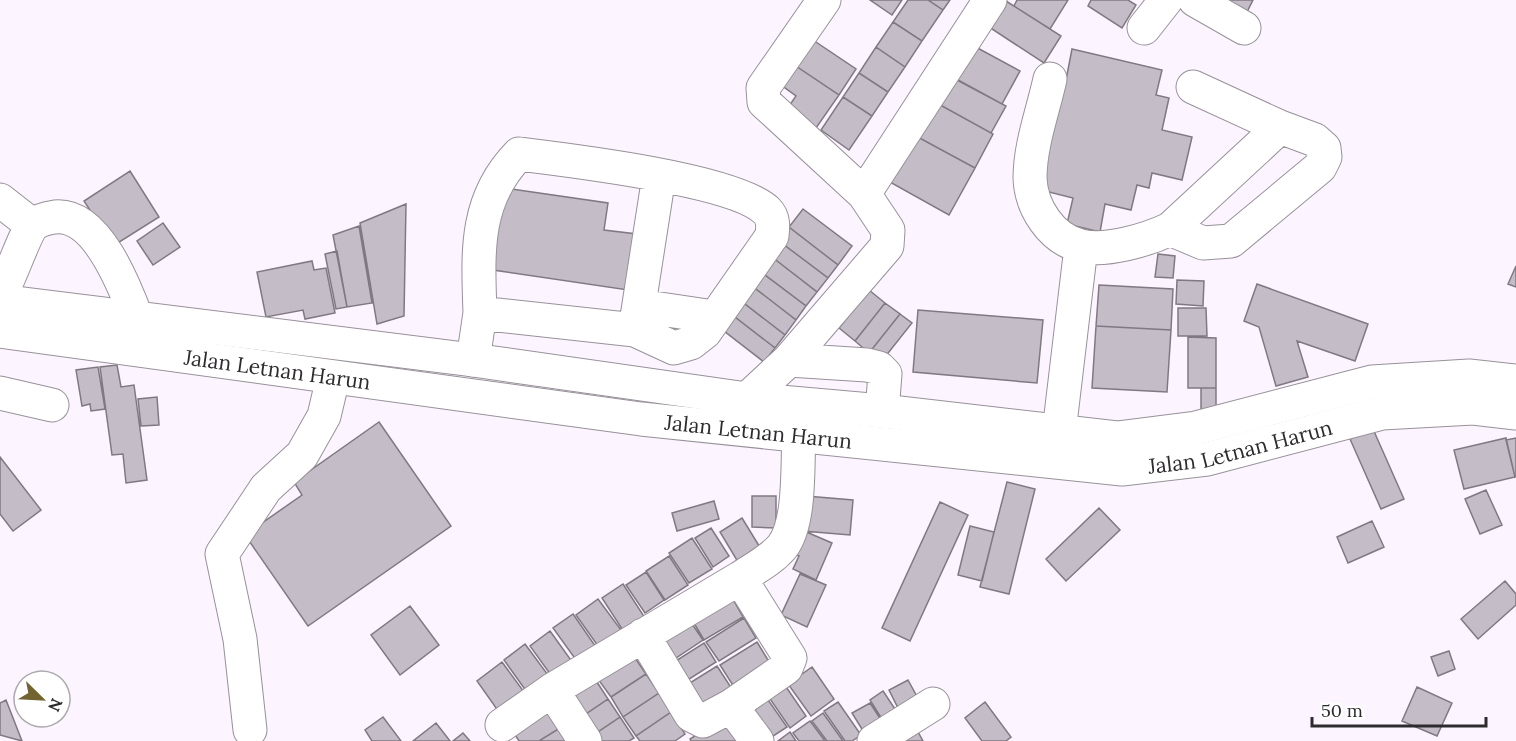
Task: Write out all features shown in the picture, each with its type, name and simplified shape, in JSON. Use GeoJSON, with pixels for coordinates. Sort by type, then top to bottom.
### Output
{"type":"FeatureCollection","features":[{"type":"Feature","properties":{"kind":"main road"},"geometry":{"type":"LineString","coordinates":[[743,413],[887,246],[888,230],[864,194],[762,98],[763,88],[824,0]]}},
{"type":"Feature","properties":{"kind":"main road"},"geometry":{"type":"LineString","coordinates":[[864,194],[990,0]]}},
{"type":"Feature","properties":{"kind":"main road"},"geometry":{"type":"LineString","coordinates":[[1144,28],[1166,0]]}},
{"type":"Feature","properties":{"kind":"main road"},"geometry":{"type":"LineString","coordinates":[[1195,0],[1244,28]]}},
{"type":"Feature","properties":{"kind":"main road"},"geometry":{"type":"LineString","coordinates":[[1050,79],[1030,162],[1032,191],[1042,218],[1055,233],[1081,247],[1125,245],[1148,240],[1170,229],[1280,127]]}},
{"type":"Feature","properties":{"kind":"main road"},"geometry":{"type":"LineString","coordinates":[[1170,229],[1203,243],[1231,241],[1320,167],[1326,152],[1321,144],[1193,87]]}},
{"type":"Feature","properties":{"kind":"main road"},"geometry":{"type":"LineString","coordinates":[[473,360],[480,313],[477,245],[488,200],[504,169],[519,154],[700,183],[754,201],[768,212],[772,220],[772,236],[697,339],[674,348]]}},
{"type":"Feature","properties":{"kind":"main road"},"geometry":{"type":"LineString","coordinates":[[637,318],[658,176]]}},
{"type":"Feature","properties":{"kind":"main road"},"geometry":{"type":"LineString","coordinates":[[0,200],[32,225]]}},
{"type":"Feature","properties":{"kind":"main road"},"geometry":{"type":"LineString","coordinates":[[0,296],[32,225],[46,218],[59,217],[84,225],[113,264],[155,332]]}},
{"type":"Feature","properties":{"kind":"main road"},"geometry":{"type":"LineString","coordinates":[[1059,432],[1081,247]]}},
{"type":"Feature","properties":{"kind":"main road","name":"Jalan Letnan Harun"},"geometry":{"type":"LineString","coordinates":[[0,301],[155,332],[333,378],[641,419],[743,413],[882,411],[1117,438],[1196,428],[1372,382],[1469,376],[1516,381]]}},
{"type":"Feature","properties":{"kind":"main road"},"geometry":{"type":"LineString","coordinates":[[480,313],[637,318],[714,317]]}},
{"type":"Feature","properties":{"kind":"main road"},"geometry":{"type":"LineString","coordinates":[[637,318],[674,348]]}},
{"type":"Feature","properties":{"kind":"main road","name":"Jalan Letnan Harun"},"geometry":{"type":"LineString","coordinates":[[0,331],[155,332],[473,360],[671,388],[743,413],[799,436],[1122,469],[1207,459],[1382,413],[1473,408],[1516,413]]}},
{"type":"Feature","properties":{"kind":"main road"},"geometry":{"type":"LineString","coordinates":[[671,388],[674,348]]}},
{"type":"Feature","properties":{"kind":"main road"},"geometry":{"type":"LineString","coordinates":[[789,360],[867,365],[879,368],[885,374],[882,411]]}},
{"type":"Feature","properties":{"kind":"main road"},"geometry":{"type":"LineString","coordinates":[[250,730],[240,639],[222,554],[266,488],[302,455],[324,416],[333,378]]}},
{"type":"Feature","properties":{"kind":"main road"},"geometry":{"type":"LineString","coordinates":[[0,393],[52,405]]}},
{"type":"Feature","properties":{"kind":"main road"},"geometry":{"type":"LineString","coordinates":[[502,724],[552,690],[773,556],[790,532],[796,497],[799,436]]}},
{"type":"Feature","properties":{"kind":"main road"},"geometry":{"type":"LineString","coordinates":[[643,635],[691,715],[697,720],[703,721],[731,706],[786,668],[790,658],[740,578]]}},
{"type":"Feature","properties":{"kind":"main road"},"geometry":{"type":"LineString","coordinates":[[552,690],[585,741]]}},
{"type":"Feature","properties":{"kind":"main road"},"geometry":{"type":"LineString","coordinates":[[874,741],[933,704]]}},
{"type":"Feature","properties":{"kind":"main road"},"geometry":{"type":"LineString","coordinates":[[731,706],[757,741]]}},
{"type":"Feature","properties":{"kind":"building"},"geometry":{"type":"Polygon","coordinates":[[[870,0],[902,0],[892,15],[870,0]]]}},
{"type":"Feature","properties":{"kind":"building"},"geometry":{"type":"Polygon","coordinates":[[[908,0],[928,0],[943,10],[922,41],[893,22],[908,0]]]}},
{"type":"Feature","properties":{"kind":"building"},"geometry":{"type":"Polygon","coordinates":[[[928,0],[950,0],[943,10],[928,0]]]}},
{"type":"Feature","properties":{"kind":"building"},"geometry":{"type":"Polygon","coordinates":[[[1017,0],[1068,0],[1050,29],[1014,6],[1017,0]]]}},
{"type":"Feature","properties":{"kind":"building"},"geometry":{"type":"Polygon","coordinates":[[[1091,0],[1128,0],[1136,5],[1122,28],[1088,6],[1091,0]]]}},
{"type":"Feature","properties":{"kind":"building"},"geometry":{"type":"Polygon","coordinates":[[[1220,0],[1253,0],[1247,12],[1220,0]]]}},
{"type":"Feature","properties":{"kind":"building"},"geometry":{"type":"Polygon","coordinates":[[[1006,1],[1061,36],[1044,63],[989,27],[1006,1]]]}},
{"type":"Feature","properties":{"kind":"building"},"geometry":{"type":"Polygon","coordinates":[[[893,22],[922,41],[905,67],[876,47],[893,22]]]}},
{"type":"Feature","properties":{"kind":"building"},"geometry":{"type":"Polygon","coordinates":[[[807,36],[856,69],[839,95],[790,62],[807,36]]]}},
{"type":"Feature","properties":{"kind":"building"},"geometry":{"type":"Polygon","coordinates":[[[972,45],[1020,71],[1002,104],[953,78],[972,45]]]}},
{"type":"Feature","properties":{"kind":"building"},"geometry":{"type":"Polygon","coordinates":[[[876,47],[905,67],[888,92],[859,73],[876,47]]]}},
{"type":"Feature","properties":{"kind":"building"},"geometry":{"type":"Polygon","coordinates":[[[1072,49],[1162,70],[1156,95],[1169,98],[1162,130],[1192,137],[1182,180],[1152,173],[1149,188],[1137,185],[1131,210],[1105,204],[1100,232],[1067,224],[1073,198],[1041,190],[1055,77],[1066,80],[1072,49]]]}},
{"type":"Feature","properties":{"kind":"building"},"geometry":{"type":"Polygon","coordinates":[[[790,62],[839,95],[816,128],[787,109],[796,96],[777,82],[790,62]]]}},
{"type":"Feature","properties":{"kind":"building"},"geometry":{"type":"Polygon","coordinates":[[[859,73],[888,92],[872,116],[843,97],[859,73]]]}},
{"type":"Feature","properties":{"kind":"building"},"geometry":{"type":"Polygon","coordinates":[[[947,74],[1006,106],[991,133],[933,101],[947,74]]]}},
{"type":"Feature","properties":{"kind":"building"},"geometry":{"type":"Polygon","coordinates":[[[843,97],[872,116],[849,150],[821,130],[843,97]]]}},
{"type":"Feature","properties":{"kind":"building"},"geometry":{"type":"Polygon","coordinates":[[[933,101],[993,134],[975,168],[914,135],[933,101]]]}},
{"type":"Feature","properties":{"kind":"building"},"geometry":{"type":"Polygon","coordinates":[[[914,135],[975,168],[949,215],[888,181],[914,135]]]}},
{"type":"Feature","properties":{"kind":"building"},"geometry":{"type":"Polygon","coordinates":[[[130,171],[159,217],[113,246],[84,201],[130,171]]]}},
{"type":"Feature","properties":{"kind":"building"},"geometry":{"type":"Polygon","coordinates":[[[498,187],[608,203],[604,230],[637,234],[628,290],[486,269],[498,187]]]}},
{"type":"Feature","properties":{"kind":"building"},"geometry":{"type":"Polygon","coordinates":[[[406,204],[404,316],[377,324],[360,223],[406,204]]]}},
{"type":"Feature","properties":{"kind":"building"},"geometry":{"type":"Polygon","coordinates":[[[803,209],[852,246],[838,265],[789,227],[803,209]]]}},
{"type":"Feature","properties":{"kind":"building"},"geometry":{"type":"Polygon","coordinates":[[[163,223],[180,247],[153,265],[137,241],[163,223]]]}},
{"type":"Feature","properties":{"kind":"building"},"geometry":{"type":"Polygon","coordinates":[[[359,226],[372,303],[347,307],[333,235],[359,226]]]}},
{"type":"Feature","properties":{"kind":"building"},"geometry":{"type":"Polygon","coordinates":[[[789,227],[838,265],[828,278],[779,241],[789,227]]]}},
{"type":"Feature","properties":{"kind":"building"},"geometry":{"type":"Polygon","coordinates":[[[779,241],[828,278],[817,292],[768,254],[779,241]]]}},
{"type":"Feature","properties":{"kind":"building"},"geometry":{"type":"Polygon","coordinates":[[[337,251],[347,307],[336,309],[325,254],[337,251]]]}},
{"type":"Feature","properties":{"kind":"building"},"geometry":{"type":"Polygon","coordinates":[[[768,254],[817,292],[806,306],[757,269],[768,254]]]}},
{"type":"Feature","properties":{"kind":"building"},"geometry":{"type":"Polygon","coordinates":[[[1158,254],[1175,256],[1173,278],[1155,277],[1158,254]]]}},
{"type":"Feature","properties":{"kind":"building"},"geometry":{"type":"Polygon","coordinates":[[[312,261],[314,270],[326,268],[335,313],[305,319],[303,310],[266,317],[257,272],[312,261]]]}},
{"type":"Feature","properties":{"kind":"building"},"geometry":{"type":"Polygon","coordinates":[[[1516,266],[1516,287],[1508,284],[1516,266]]]}},
{"type":"Feature","properties":{"kind":"building"},"geometry":{"type":"Polygon","coordinates":[[[757,269],[806,306],[796,320],[747,282],[757,269]]]}},
{"type":"Feature","properties":{"kind":"building"},"geometry":{"type":"Polygon","coordinates":[[[1177,280],[1204,281],[1203,306],[1176,304],[1177,280]]]}},
{"type":"Feature","properties":{"kind":"building"},"geometry":{"type":"Polygon","coordinates":[[[747,282],[796,320],[785,335],[736,297],[747,282]]]}},
{"type":"Feature","properties":{"kind":"building"},"geometry":{"type":"Polygon","coordinates":[[[1257,284],[1368,324],[1355,361],[1297,341],[1308,377],[1276,386],[1259,327],[1244,321],[1257,284]]]}},
{"type":"Feature","properties":{"kind":"building"},"geometry":{"type":"Polygon","coordinates":[[[1099,285],[1173,289],[1171,330],[1096,326],[1099,285]]]}},
{"type":"Feature","properties":{"kind":"building"},"geometry":{"type":"Polygon","coordinates":[[[869,290],[885,303],[855,341],[839,328],[869,290]]]}},
{"type":"Feature","properties":{"kind":"building"},"geometry":{"type":"Polygon","coordinates":[[[736,297],[785,335],[775,348],[726,310],[736,297]]]}},
{"type":"Feature","properties":{"kind":"building"},"geometry":{"type":"Polygon","coordinates":[[[885,303],[900,314],[869,353],[855,341],[885,303]]]}},
{"type":"Feature","properties":{"kind":"building"},"geometry":{"type":"Polygon","coordinates":[[[1178,308],[1206,308],[1207,336],[1178,336],[1178,308]]]}},
{"type":"Feature","properties":{"kind":"building"},"geometry":{"type":"Polygon","coordinates":[[[726,310],[775,348],[764,362],[715,324],[726,310]]]}},
{"type":"Feature","properties":{"kind":"building"},"geometry":{"type":"Polygon","coordinates":[[[918,310],[1043,320],[1037,383],[913,372],[918,310]]]}},
{"type":"Feature","properties":{"kind":"building"},"geometry":{"type":"Polygon","coordinates":[[[900,314],[912,323],[881,362],[869,353],[900,314]]]}},
{"type":"Feature","properties":{"kind":"building"},"geometry":{"type":"Polygon","coordinates":[[[1096,326],[1171,330],[1167,392],[1092,388],[1096,326]]]}},
{"type":"Feature","properties":{"kind":"building"},"geometry":{"type":"Polygon","coordinates":[[[1188,337],[1216,338],[1216,388],[1188,388],[1188,337]]]}},
{"type":"Feature","properties":{"kind":"building"},"geometry":{"type":"Polygon","coordinates":[[[117,365],[121,387],[134,385],[147,480],[126,483],[123,454],[112,455],[100,367],[117,365]]]}},
{"type":"Feature","properties":{"kind":"building"},"geometry":{"type":"Polygon","coordinates":[[[98,367],[105,409],[91,411],[90,404],[82,406],[76,370],[98,367]]]}},
{"type":"Feature","properties":{"kind":"building"},"geometry":{"type":"Polygon","coordinates":[[[1201,388],[1216,388],[1216,412],[1201,412],[1201,388]]]}},
{"type":"Feature","properties":{"kind":"building"},"geometry":{"type":"Polygon","coordinates":[[[157,397],[159,425],[141,426],[138,399],[157,397]]]}},
{"type":"Feature","properties":{"kind":"building"},"geometry":{"type":"Polygon","coordinates":[[[379,422],[451,526],[308,626],[245,535],[302,495],[294,482],[379,422]]]}},
{"type":"Feature","properties":{"kind":"building"},"geometry":{"type":"Polygon","coordinates":[[[1373,429],[1404,499],[1381,509],[1350,439],[1373,429]]]}},
{"type":"Feature","properties":{"kind":"building"},"geometry":{"type":"Polygon","coordinates":[[[1506,438],[1515,477],[1464,489],[1454,450],[1506,438]]]}},
{"type":"Feature","properties":{"kind":"building"},"geometry":{"type":"Polygon","coordinates":[[[1516,438],[1516,476],[1515,477],[1506,440],[1516,438]]]}},
{"type":"Feature","properties":{"kind":"building"},"geometry":{"type":"Polygon","coordinates":[[[0,457],[41,510],[13,531],[0,514],[0,457]]]}},
{"type":"Feature","properties":{"kind":"building"},"geometry":{"type":"Polygon","coordinates":[[[1007,482],[1035,489],[1009,594],[980,587],[1007,482]]]}},
{"type":"Feature","properties":{"kind":"building"},"geometry":{"type":"Polygon","coordinates":[[[1486,490],[1502,525],[1480,534],[1465,499],[1486,490]]]}},
{"type":"Feature","properties":{"kind":"building"},"geometry":{"type":"Polygon","coordinates":[[[752,496],[776,496],[776,528],[752,527],[752,496]]]}},
{"type":"Feature","properties":{"kind":"building"},"geometry":{"type":"Polygon","coordinates":[[[806,496],[853,500],[850,535],[803,531],[806,496]]]}},
{"type":"Feature","properties":{"kind":"building"},"geometry":{"type":"Polygon","coordinates":[[[714,501],[719,519],[677,531],[672,513],[714,501]]]}},
{"type":"Feature","properties":{"kind":"building"},"geometry":{"type":"Polygon","coordinates":[[[940,502],[968,515],[910,641],[882,628],[940,502]]]}},
{"type":"Feature","properties":{"kind":"building"},"geometry":{"type":"Polygon","coordinates":[[[1099,508],[1120,530],[1066,581],[1046,559],[1099,508]]]}},
{"type":"Feature","properties":{"kind":"building"},"geometry":{"type":"Polygon","coordinates":[[[742,518],[761,549],[738,562],[720,532],[742,518]]]}},
{"type":"Feature","properties":{"kind":"building"},"geometry":{"type":"Polygon","coordinates":[[[1372,521],[1384,547],[1348,563],[1337,537],[1372,521]]]}},
{"type":"Feature","properties":{"kind":"building"},"geometry":{"type":"Polygon","coordinates":[[[970,526],[994,532],[982,581],[958,575],[970,526]]]}},
{"type":"Feature","properties":{"kind":"building"},"geometry":{"type":"Polygon","coordinates":[[[711,528],[729,556],[713,567],[695,538],[711,528]]]}},
{"type":"Feature","properties":{"kind":"building"},"geometry":{"type":"Polygon","coordinates":[[[804,531],[832,543],[816,580],[793,569],[799,556],[794,554],[804,531]]]}},
{"type":"Feature","properties":{"kind":"building"},"geometry":{"type":"Polygon","coordinates":[[[692,538],[712,569],[689,583],[669,553],[692,538]]]}},
{"type":"Feature","properties":{"kind":"building"},"geometry":{"type":"Polygon","coordinates":[[[669,556],[688,585],[665,600],[646,571],[669,556]]]}},
{"type":"Feature","properties":{"kind":"building"},"geometry":{"type":"Polygon","coordinates":[[[646,572],[664,600],[645,613],[626,585],[646,572]]]}},
{"type":"Feature","properties":{"kind":"building"},"geometry":{"type":"Polygon","coordinates":[[[800,574],[826,585],[807,627],[781,615],[800,574]]]}},
{"type":"Feature","properties":{"kind":"building"},"geometry":{"type":"Polygon","coordinates":[[[1505,581],[1516,594],[1516,605],[1478,639],[1461,619],[1505,581]]]}},
{"type":"Feature","properties":{"kind":"building"},"geometry":{"type":"Polygon","coordinates":[[[623,584],[645,618],[624,632],[602,598],[623,584]]]}},
{"type":"Feature","properties":{"kind":"building"},"geometry":{"type":"Polygon","coordinates":[[[730,594],[743,617],[704,640],[691,618],[730,594]]]}},
{"type":"Feature","properties":{"kind":"building"},"geometry":{"type":"Polygon","coordinates":[[[598,599],[621,630],[598,646],[576,615],[598,599]]]}},
{"type":"Feature","properties":{"kind":"building"},"geometry":{"type":"Polygon","coordinates":[[[410,606],[439,645],[400,675],[371,635],[410,606]]]}},
{"type":"Feature","properties":{"kind":"building"},"geometry":{"type":"Polygon","coordinates":[[[573,614],[598,650],[579,664],[553,628],[573,614]]]}},
{"type":"Feature","properties":{"kind":"building"},"geometry":{"type":"Polygon","coordinates":[[[688,618],[703,640],[670,662],[656,639],[688,618]]]}},
{"type":"Feature","properties":{"kind":"building"},"geometry":{"type":"Polygon","coordinates":[[[744,618],[756,638],[719,661],[706,642],[744,618]]]}},
{"type":"Feature","properties":{"kind":"building"},"geometry":{"type":"Polygon","coordinates":[[[550,631],[573,663],[553,678],[530,646],[550,631]]]}},
{"type":"Feature","properties":{"kind":"building"},"geometry":{"type":"Polygon","coordinates":[[[757,642],[771,665],[734,687],[720,665],[757,642]]]}},
{"type":"Feature","properties":{"kind":"building"},"geometry":{"type":"Polygon","coordinates":[[[704,643],[716,662],[683,683],[671,664],[704,643]]]}},
{"type":"Feature","properties":{"kind":"building"},"geometry":{"type":"Polygon","coordinates":[[[525,644],[551,679],[529,695],[504,660],[525,644]]]}},
{"type":"Feature","properties":{"kind":"building"},"geometry":{"type":"Polygon","coordinates":[[[1449,651],[1455,669],[1438,676],[1431,657],[1449,651]]]}},
{"type":"Feature","properties":{"kind":"building"},"geometry":{"type":"Polygon","coordinates":[[[633,655],[646,674],[611,697],[598,679],[633,655]]]}},
{"type":"Feature","properties":{"kind":"building"},"geometry":{"type":"Polygon","coordinates":[[[502,662],[527,696],[501,715],[477,681],[502,662]]]}},
{"type":"Feature","properties":{"kind":"building"},"geometry":{"type":"Polygon","coordinates":[[[717,666],[732,689],[700,710],[685,686],[717,666]]]}},
{"type":"Feature","properties":{"kind":"building"},"geometry":{"type":"Polygon","coordinates":[[[812,667],[834,699],[811,716],[788,684],[812,667]]]}},
{"type":"Feature","properties":{"kind":"building"},"geometry":{"type":"Polygon","coordinates":[[[646,674],[659,693],[623,717],[611,697],[646,674]]]}},
{"type":"Feature","properties":{"kind":"building"},"geometry":{"type":"Polygon","coordinates":[[[595,679],[608,699],[580,718],[567,698],[595,679]]]}},
{"type":"Feature","properties":{"kind":"building"},"geometry":{"type":"Polygon","coordinates":[[[908,680],[920,702],[900,712],[889,690],[908,680]]]}},
{"type":"Feature","properties":{"kind":"building"},"geometry":{"type":"Polygon","coordinates":[[[782,681],[806,716],[790,728],[766,693],[782,681]]]}},
{"type":"Feature","properties":{"kind":"building"},"geometry":{"type":"Polygon","coordinates":[[[1417,687],[1452,703],[1437,736],[1402,721],[1417,687]]]}},
{"type":"Feature","properties":{"kind":"building"},"geometry":{"type":"Polygon","coordinates":[[[883,691],[899,715],[885,724],[870,700],[883,691]]]}},
{"type":"Feature","properties":{"kind":"building"},"geometry":{"type":"Polygon","coordinates":[[[659,693],[671,712],[636,736],[623,717],[659,693]]]}},
{"type":"Feature","properties":{"kind":"building"},"geometry":{"type":"Polygon","coordinates":[[[766,697],[787,727],[767,740],[747,710],[766,697]]]}},
{"type":"Feature","properties":{"kind":"building"},"geometry":{"type":"Polygon","coordinates":[[[608,699],[620,717],[592,736],[580,718],[608,699]]]}},
{"type":"Feature","properties":{"kind":"building"},"geometry":{"type":"Polygon","coordinates":[[[6,700],[12,715],[12,729],[17,729],[22,741],[0,735],[0,703],[6,700]]]}},
{"type":"Feature","properties":{"kind":"building"},"geometry":{"type":"Polygon","coordinates":[[[838,702],[861,735],[852,741],[845,741],[824,711],[838,702]]]}},
{"type":"Feature","properties":{"kind":"building"},"geometry":{"type":"Polygon","coordinates":[[[985,702],[1011,737],[1006,741],[982,741],[965,718],[985,702]]]}},
{"type":"Feature","properties":{"kind":"building"},"geometry":{"type":"Polygon","coordinates":[[[870,703],[883,723],[865,734],[852,713],[870,703]]]}},
{"type":"Feature","properties":{"kind":"building"},"geometry":{"type":"Polygon","coordinates":[[[546,705],[560,728],[539,741],[519,741],[510,727],[546,705]]]}},
{"type":"Feature","properties":{"kind":"building"},"geometry":{"type":"Polygon","coordinates":[[[671,712],[685,734],[675,741],[640,741],[636,736],[671,712]]]}},
{"type":"Feature","properties":{"kind":"building"},"geometry":{"type":"Polygon","coordinates":[[[823,713],[843,741],[827,741],[812,721],[823,713]]]}},
{"type":"Feature","properties":{"kind":"building"},"geometry":{"type":"Polygon","coordinates":[[[727,715],[737,741],[691,741],[690,739],[727,715]]]}},
{"type":"Feature","properties":{"kind":"building"},"geometry":{"type":"Polygon","coordinates":[[[383,717],[401,741],[372,741],[365,730],[383,717]]]}},
{"type":"Feature","properties":{"kind":"building"},"geometry":{"type":"Polygon","coordinates":[[[620,717],[634,738],[629,741],[596,741],[592,736],[620,717]]]}},
{"type":"Feature","properties":{"kind":"building"},"geometry":{"type":"Polygon","coordinates":[[[810,721],[825,741],[799,741],[793,733],[810,721]]]}},
{"type":"Feature","properties":{"kind":"building"},"geometry":{"type":"Polygon","coordinates":[[[436,723],[450,741],[413,741],[436,723]]]}},
{"type":"Feature","properties":{"kind":"building"},"geometry":{"type":"Polygon","coordinates":[[[560,728],[568,741],[539,741],[560,728]]]}},
{"type":"Feature","properties":{"kind":"building"},"geometry":{"type":"Polygon","coordinates":[[[917,730],[923,741],[898,741],[917,730]]]}},
{"type":"Feature","properties":{"kind":"building"},"geometry":{"type":"Polygon","coordinates":[[[790,732],[796,741],[778,741],[790,732]]]}},
{"type":"Feature","properties":{"kind":"building"},"geometry":{"type":"Polygon","coordinates":[[[463,733],[470,741],[453,741],[463,733]]]}}]}
